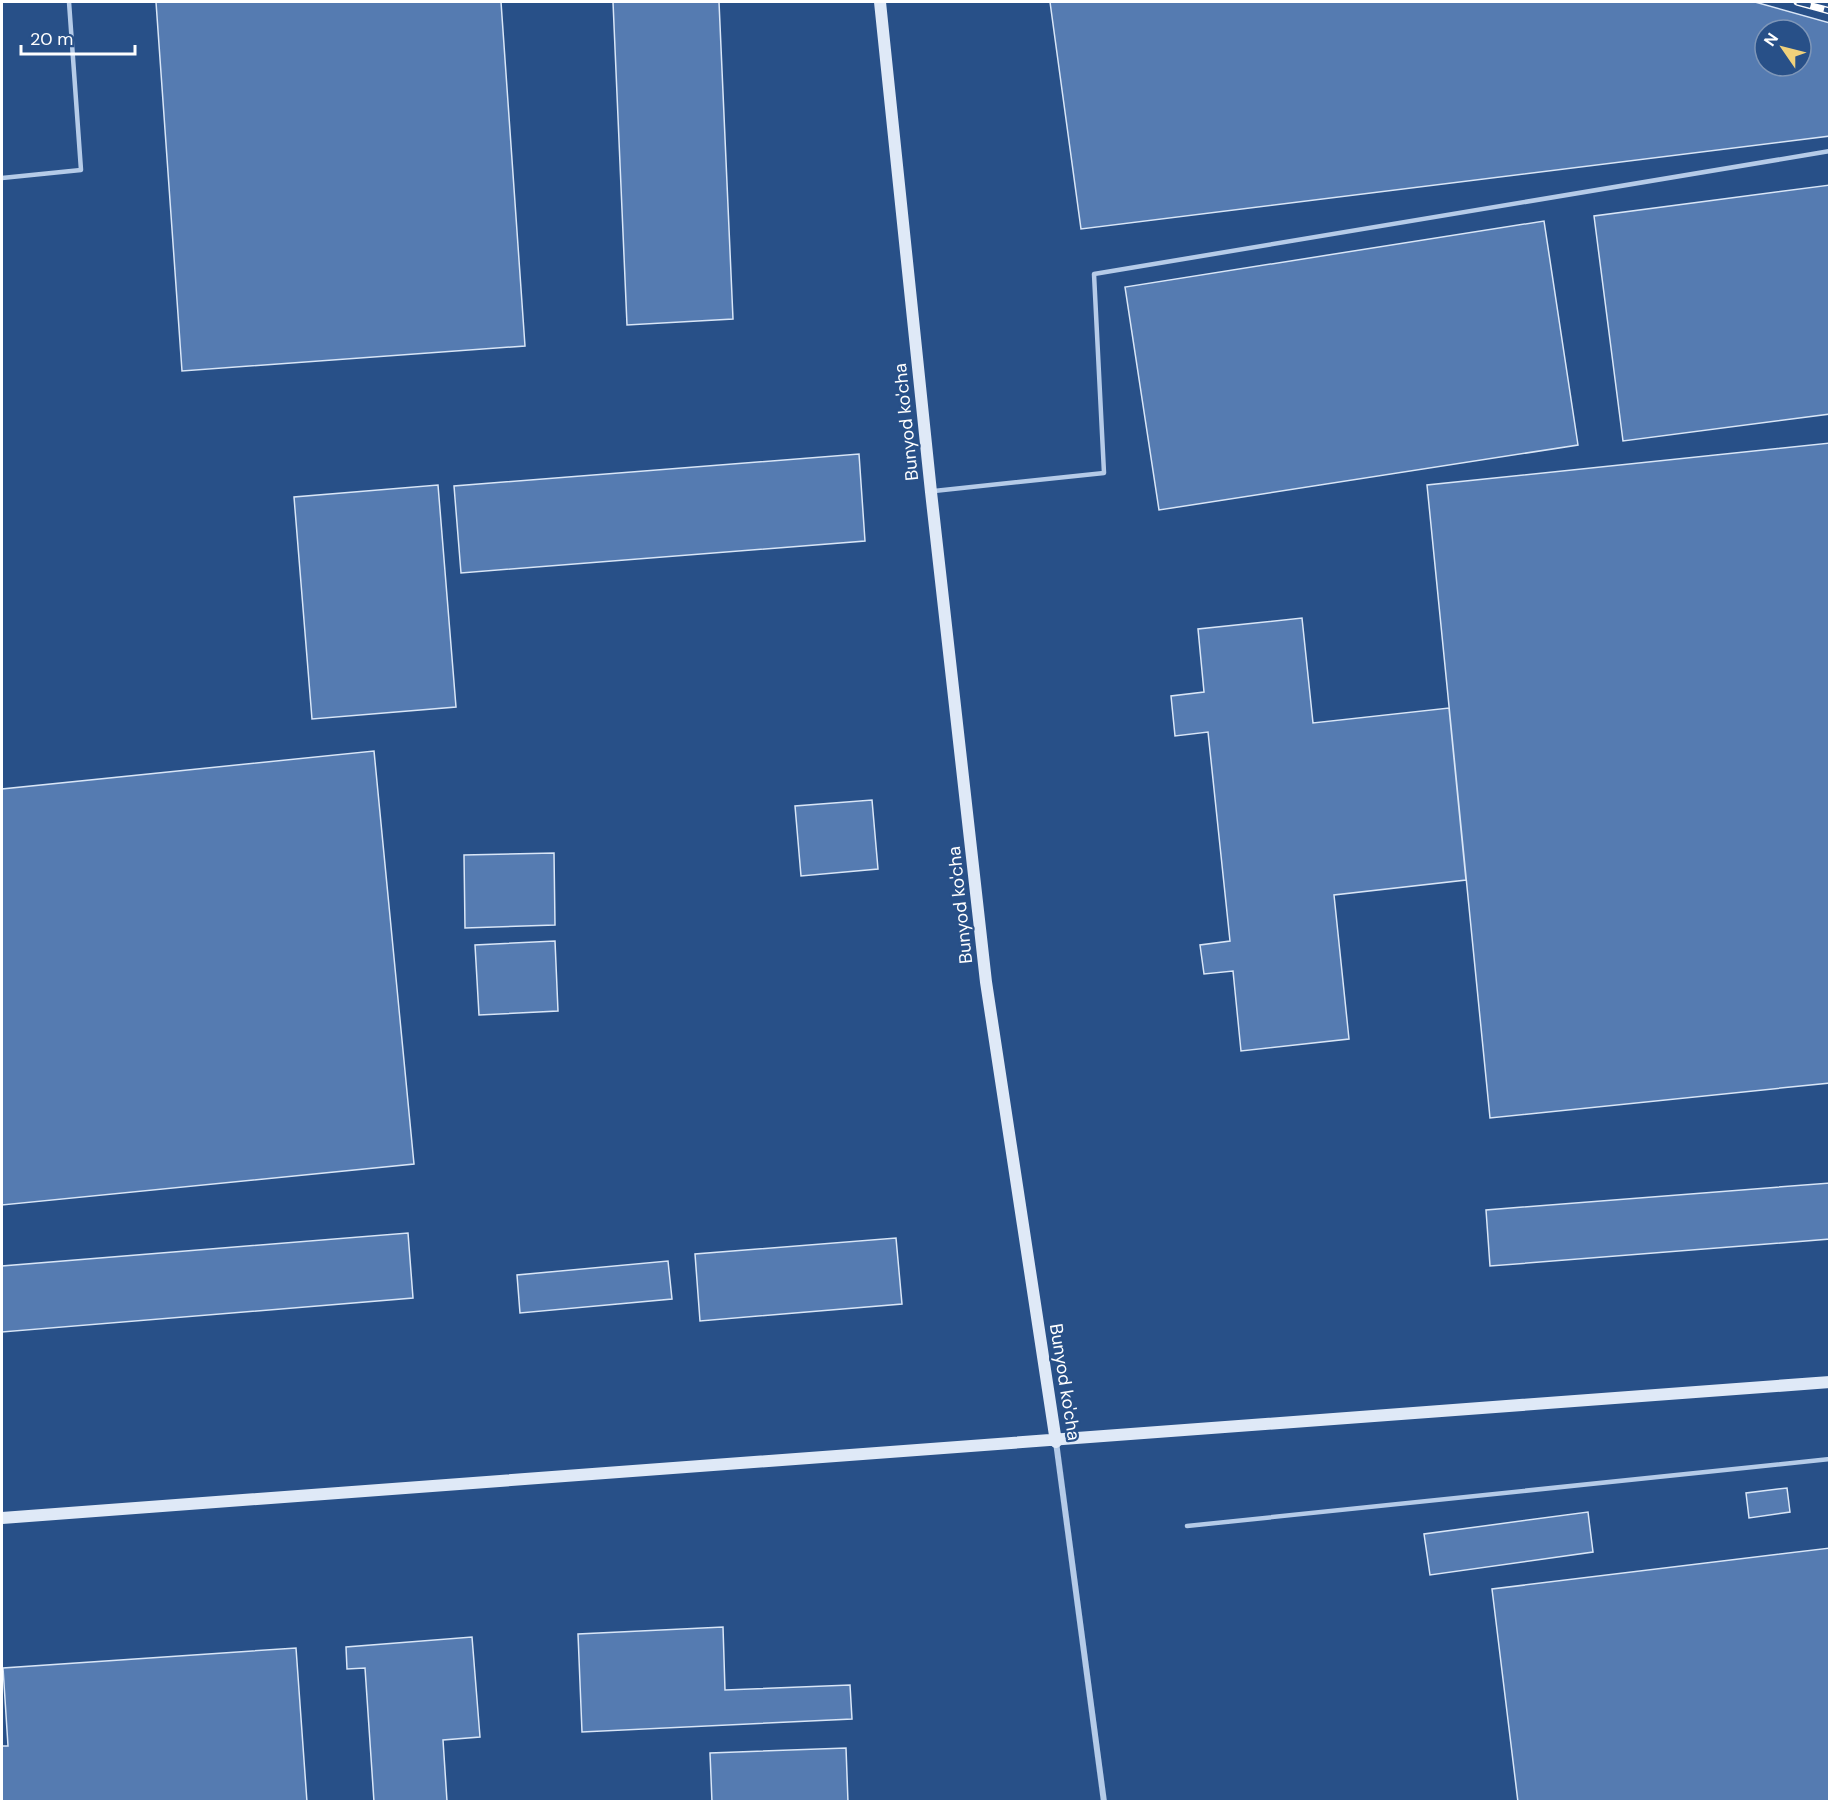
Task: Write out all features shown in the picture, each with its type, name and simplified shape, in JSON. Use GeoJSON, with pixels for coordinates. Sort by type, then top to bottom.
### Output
{"type":"FeatureCollection","features":[{"type":"Feature","properties":{"kind":"street","name":"Bunyod ko'cha"},"geometry":{"type":"LineString","coordinates":[[880,2],[931,492],[986,982],[1056,1442],[1104,1802]]}},
{"type":"Feature","properties":{"kind":"street"},"geometry":{"type":"LineString","coordinates":[[2,1518],[1056,1442],[1830,1382]]}},
{"type":"Feature","properties":{"kind":"lane"},"geometry":{"type":"LineString","coordinates":[[2,178],[81,170],[69,2]]}},
{"type":"Feature","properties":{"kind":"lane"},"geometry":{"type":"LineString","coordinates":[[931,492],[1104,472],[1094,274],[1830,151]]}},
{"type":"Feature","properties":{"kind":"lane"},"geometry":{"type":"LineString","coordinates":[[1187,1526],[1830,1459]]}},
{"type":"Feature","properties":{"kind":"building"},"geometry":{"type":"Polygon","coordinates":[[[156,2],[501,2],[525,346],[182,371],[156,2]]]}},
{"type":"Feature","properties":{"kind":"building"},"geometry":{"type":"Polygon","coordinates":[[[613,2],[719,2],[733,319],[627,325],[613,2]]]}},
{"type":"Feature","properties":{"kind":"building"},"geometry":{"type":"Polygon","coordinates":[[[1050,2],[1755,2],[1812,18],[1753,18],[1753,78],[1813,78],[1813,18],[1830,23],[1830,136],[1081,229],[1050,2]]]}},
{"type":"Feature","properties":{"kind":"building"},"geometry":{"type":"Polygon","coordinates":[[[1830,185],[1830,414],[1623,441],[1594,216],[1830,185]]]}},
{"type":"Feature","properties":{"kind":"building"},"geometry":{"type":"Polygon","coordinates":[[[1544,221],[1578,445],[1159,510],[1125,287],[1544,221]]]}},
{"type":"Feature","properties":{"kind":"building"},"geometry":{"type":"Polygon","coordinates":[[[1830,443],[1830,1083],[1490,1118],[1427,485],[1830,443]]]}},
{"type":"Feature","properties":{"kind":"building"},"geometry":{"type":"Polygon","coordinates":[[[859,454],[865,541],[461,573],[454,486],[859,454]]]}},
{"type":"Feature","properties":{"kind":"building"},"geometry":{"type":"Polygon","coordinates":[[[438,485],[456,707],[312,719],[294,497],[438,485]]]}},
{"type":"Feature","properties":{"kind":"building"},"geometry":{"type":"Polygon","coordinates":[[[1302,618],[1313,723],[1449,708],[1466,880],[1334,895],[1349,1039],[1241,1051],[1233,971],[1204,974],[1200,945],[1230,941],[1208,732],[1175,736],[1171,696],[1204,692],[1198,629],[1302,618]]]}},
{"type":"Feature","properties":{"kind":"building"},"geometry":{"type":"Polygon","coordinates":[[[374,751],[414,1164],[2,1205],[2,789],[374,751]]]}},
{"type":"Feature","properties":{"kind":"building"},"geometry":{"type":"Polygon","coordinates":[[[872,800],[878,869],[801,876],[795,806],[872,800]]]}},
{"type":"Feature","properties":{"kind":"building"},"geometry":{"type":"Polygon","coordinates":[[[554,853],[555,925],[465,928],[464,855],[554,853]]]}},
{"type":"Feature","properties":{"kind":"building"},"geometry":{"type":"Polygon","coordinates":[[[555,941],[558,1011],[479,1015],[475,945],[555,941]]]}},
{"type":"Feature","properties":{"kind":"building"},"geometry":{"type":"Polygon","coordinates":[[[1830,1183],[1830,1239],[1490,1266],[1486,1210],[1830,1183]]]}},
{"type":"Feature","properties":{"kind":"building"},"geometry":{"type":"Polygon","coordinates":[[[408,1233],[413,1298],[2,1332],[2,1266],[408,1233]]]}},
{"type":"Feature","properties":{"kind":"building"},"geometry":{"type":"Polygon","coordinates":[[[896,1238],[902,1304],[700,1321],[695,1254],[896,1238]]]}},
{"type":"Feature","properties":{"kind":"building"},"geometry":{"type":"Polygon","coordinates":[[[668,1261],[672,1299],[520,1313],[517,1275],[668,1261]]]}},
{"type":"Feature","properties":{"kind":"building"},"geometry":{"type":"Polygon","coordinates":[[[1787,1488],[1790,1512],[1749,1518],[1746,1493],[1787,1488]]]}},
{"type":"Feature","properties":{"kind":"building"},"geometry":{"type":"Polygon","coordinates":[[[1588,1512],[1593,1552],[1430,1575],[1424,1534],[1588,1512]]]}},
{"type":"Feature","properties":{"kind":"building"},"geometry":{"type":"Polygon","coordinates":[[[1830,1548],[1830,1802],[1518,1802],[1492,1589],[1830,1548]]]}},
{"type":"Feature","properties":{"kind":"building"},"geometry":{"type":"Polygon","coordinates":[[[723,1627],[725,1690],[850,1685],[852,1719],[582,1732],[578,1634],[723,1627]]]}},
{"type":"Feature","properties":{"kind":"building"},"geometry":{"type":"Polygon","coordinates":[[[472,1637],[480,1737],[443,1740],[447,1801],[374,1802],[365,1668],[347,1669],[346,1647],[472,1637]]]}},
{"type":"Feature","properties":{"kind":"building"},"geometry":{"type":"Polygon","coordinates":[[[296,1648],[307,1802],[2,1802],[2,1746],[8,1746],[3,1668],[296,1648]]]}},
{"type":"Feature","properties":{"kind":"building"},"geometry":{"type":"Polygon","coordinates":[[[846,1748],[848,1802],[712,1802],[710,1753],[846,1748]]]}},
{"type":"Feature","properties":{"kind":"railway"},"geometry":{"type":"LineString","coordinates":[[1797,2],[1830,11]]}}]}
